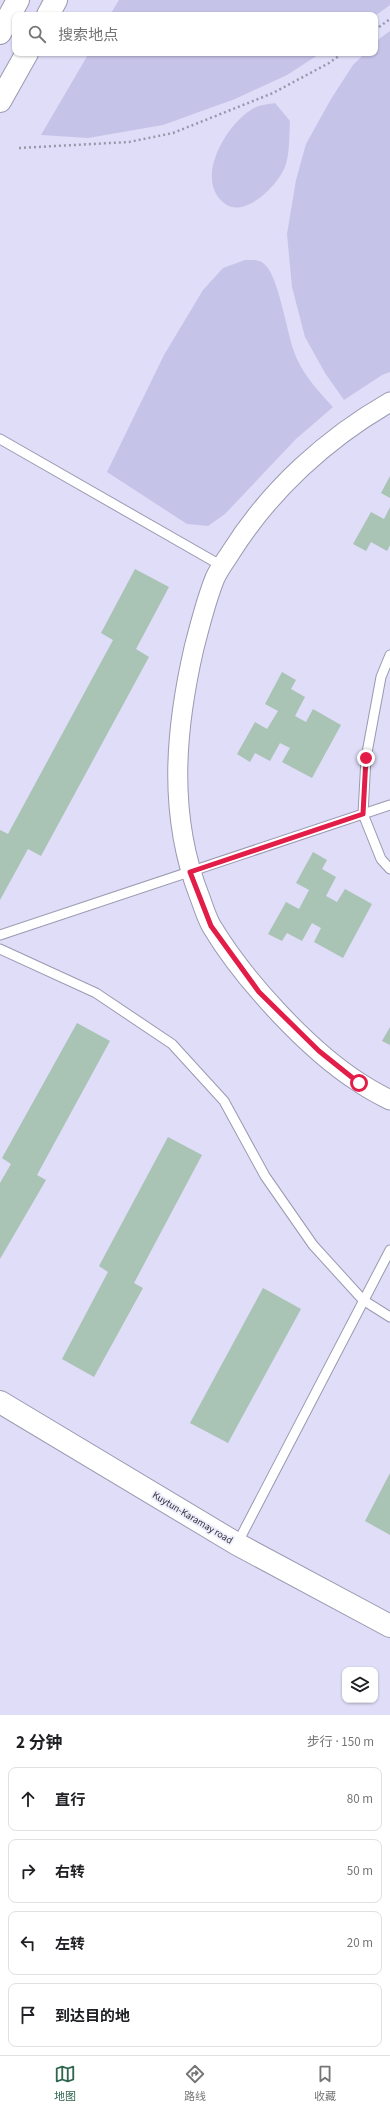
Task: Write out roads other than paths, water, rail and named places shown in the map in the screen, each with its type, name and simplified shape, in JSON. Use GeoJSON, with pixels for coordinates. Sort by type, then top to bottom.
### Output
{"type":"FeatureCollection","features":[{"type":"Feature","properties":{"kind":"street"},"geometry":{"type":"LineString","coordinates":[[0,33],[18,0]]}},
{"type":"Feature","properties":{"kind":"street"},"geometry":{"type":"LineString","coordinates":[[50,12],[56,0]]}},
{"type":"Feature","properties":{"kind":"street"},"geometry":{"type":"LineString","coordinates":[[0,101],[25,56]]}},
{"type":"Feature","properties":{"kind":"street"},"geometry":{"type":"LineString","coordinates":[[390,402],[337,436],[288,481],[247,526],[215,577],[198,634],[184,694],[178,743],[178,807],[190,872],[211,926],[259,992],[319,1051],[359,1083],[390,1100]]}},
{"type":"Feature","properties":{"kind":"street","name":"Kuytun-Karamay road"},"geometry":{"type":"LineString","coordinates":[[0,1402],[237,1544],[390,1626]]}},
{"type":"Feature","properties":{"kind":"lane"},"geometry":{"type":"LineString","coordinates":[[0,439],[222,566]]}},
{"type":"Feature","properties":{"kind":"lane"},"geometry":{"type":"LineString","coordinates":[[390,655],[380,677],[366,758],[363,814],[381,858],[390,869]]}},
{"type":"Feature","properties":{"kind":"lane"},"geometry":{"type":"LineString","coordinates":[[0,935],[390,805]]}},
{"type":"Feature","properties":{"kind":"lane"},"geometry":{"type":"LineString","coordinates":[[0,949],[96,993],[172,1044],[224,1101],[265,1176],[313,1245],[363,1300],[390,1317]]}},
{"type":"Feature","properties":{"kind":"lane"},"geometry":{"type":"LineString","coordinates":[[237,1544],[390,1250]]}}]}
